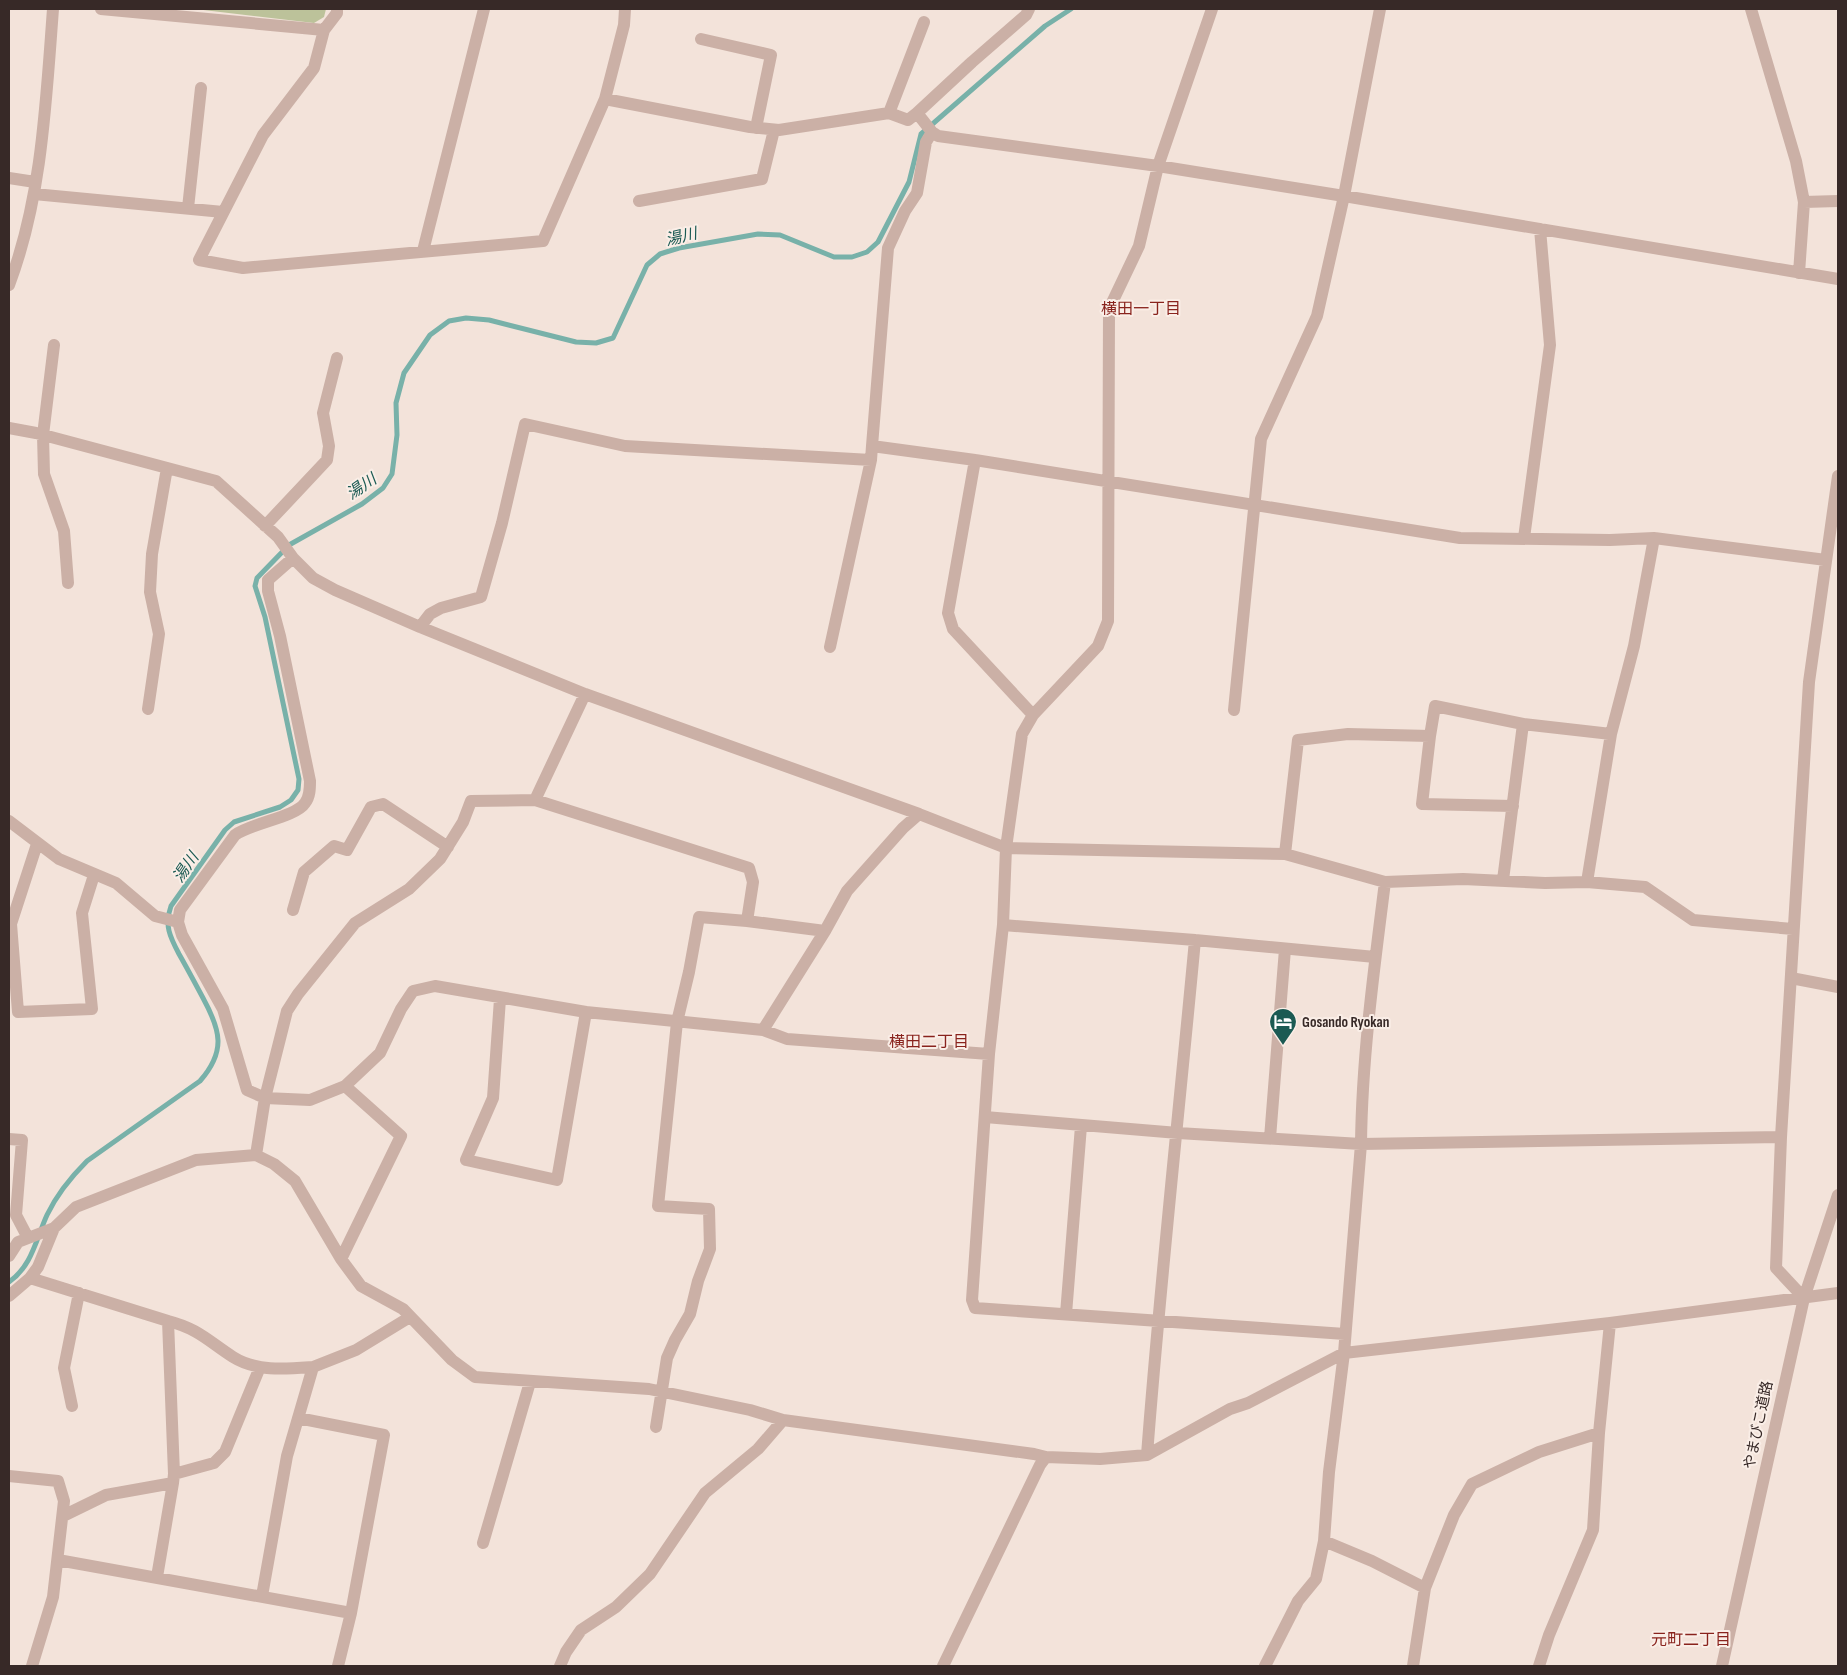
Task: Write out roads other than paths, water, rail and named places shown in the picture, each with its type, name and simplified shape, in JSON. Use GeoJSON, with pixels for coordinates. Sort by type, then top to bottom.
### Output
{"type":"FeatureCollection","features":[{"type":"Feature","properties":{"kind":"street"},"geometry":{"type":"LineString","coordinates":[[9,285],[19,260],[34,188],[46,102],[53,9]]}},
{"type":"Feature","properties":{"kind":"street"},"geometry":{"type":"LineString","coordinates":[[101,9],[324,30]]}},
{"type":"Feature","properties":{"kind":"street"},"geometry":{"type":"LineString","coordinates":[[337,9],[337,12],[324,30],[314,68],[263,135],[199,260],[243,268],[543,241],[605,99],[624,25],[625,9]]}},
{"type":"Feature","properties":{"kind":"street"},"geometry":{"type":"LineString","coordinates":[[423,252],[484,9]]}},
{"type":"Feature","properties":{"kind":"street"},"geometry":{"type":"LineString","coordinates":[[830,647],[871,460],[888,248],[905,211],[917,192],[926,142],[926,124],[972,62],[1026,15],[1030,9]]}},
{"type":"Feature","properties":{"kind":"street"},"geometry":{"type":"LineString","coordinates":[[1212,9],[1158,166],[1139,246],[1109,309],[1108,620],[1098,646],[1033,715],[1022,734],[1006,848],[1003,925],[989,1054],[972,1300],[975,1308],[1345,1334]]}},
{"type":"Feature","properties":{"kind":"street"},"geometry":{"type":"LineString","coordinates":[[1234,710],[1261,439],[1317,316],[1344,196],[1380,9]]}},
{"type":"Feature","properties":{"kind":"street"},"geometry":{"type":"LineString","coordinates":[[1751,9],[1796,162],[1804,202],[1799,273]]}},
{"type":"Feature","properties":{"kind":"street"},"geometry":{"type":"LineString","coordinates":[[888,113],[924,22]]}},
{"type":"Feature","properties":{"kind":"street"},"geometry":{"type":"LineString","coordinates":[[701,39],[771,55],[756,128]]}},
{"type":"Feature","properties":{"kind":"street"},"geometry":{"type":"LineString","coordinates":[[188,208],[201,88]]}},
{"type":"Feature","properties":{"kind":"street"},"geometry":{"type":"LineString","coordinates":[[605,99],[774,130],[888,113],[926,124],[938,136],[1158,166],[1838,279]]}},
{"type":"Feature","properties":{"kind":"street"},"geometry":{"type":"LineString","coordinates":[[640,201],[762,179],[774,130]]}},
{"type":"Feature","properties":{"kind":"street"},"geometry":{"type":"LineString","coordinates":[[9,178],[34,188],[223,212]]}},
{"type":"Feature","properties":{"kind":"street"},"geometry":{"type":"LineString","coordinates":[[1804,202],[1838,200]]}},
{"type":"Feature","properties":{"kind":"street"},"geometry":{"type":"LineString","coordinates":[[1524,538],[1550,345],[1540,229]]}},
{"type":"Feature","properties":{"kind":"street"},"geometry":{"type":"LineString","coordinates":[[54,344],[43,434],[44,474],[64,531],[68,583]]}},
{"type":"Feature","properties":{"kind":"street"},"geometry":{"type":"LineString","coordinates":[[265,526],[327,460],[329,446],[323,413],[337,358]]}},
{"type":"Feature","properties":{"kind":"street"},"geometry":{"type":"LineString","coordinates":[[420,628],[430,614],[441,608],[481,597],[502,524],[525,424],[625,446],[871,460]]}},
{"type":"Feature","properties":{"kind":"street"},"geometry":{"type":"LineString","coordinates":[[9,428],[43,434],[216,481],[278,538],[293,558],[313,578],[336,590],[420,628],[585,694],[919,814],[1006,848],[1285,854],[1385,882],[1463,879],[1587,882],[1645,887],[1693,920],[1793,929]]}},
{"type":"Feature","properties":{"kind":"street"},"geometry":{"type":"LineString","coordinates":[[872,446],[975,460],[1460,538],[1610,540],[1654,538],[1826,560]]}},
{"type":"Feature","properties":{"kind":"street"},"geometry":{"type":"LineString","coordinates":[[975,460],[948,614],[952,629],[1033,715]]}},
{"type":"Feature","properties":{"kind":"street"},"geometry":{"type":"LineString","coordinates":[[148,709],[160,634],[150,592],[152,554],[168,468]]}},
{"type":"Feature","properties":{"kind":"street"},"geometry":{"type":"LineString","coordinates":[[1804,1298],[1776,1268],[1781,1137],[1809,682],[1838,476]]}},
{"type":"Feature","properties":{"kind":"street"},"geometry":{"type":"LineString","coordinates":[[1587,882],[1612,734],[1634,646],[1654,538]]}},
{"type":"Feature","properties":{"kind":"street"},"geometry":{"type":"LineString","coordinates":[[293,558],[268,580],[268,591],[280,636],[310,781],[309,793],[305,804],[295,811],[244,829],[235,835],[180,910],[178,922],[182,935],[223,1009],[247,1090],[265,1098],[310,1100],[345,1086],[380,1053],[401,1009],[413,991],[435,986],[500,999],[586,1012],[763,1030],[787,1038],[989,1054]]}},
{"type":"Feature","properties":{"kind":"street"},"geometry":{"type":"LineString","coordinates":[[535,800],[585,694]]}},
{"type":"Feature","properties":{"kind":"street"},"geometry":{"type":"LineString","coordinates":[[1513,806],[1422,804],[1434,706],[1523,724],[1612,734]]}},
{"type":"Feature","properties":{"kind":"street"},"geometry":{"type":"LineString","coordinates":[[1503,880],[1523,724]]}},
{"type":"Feature","properties":{"kind":"street"},"geometry":{"type":"LineString","coordinates":[[1285,854],[1298,740],[1348,734],[1430,736]]}},
{"type":"Feature","properties":{"kind":"street"},"geometry":{"type":"LineString","coordinates":[[256,1155],[265,1098],[287,1011],[298,994],[355,923],[409,890],[440,859],[463,822],[471,801],[535,800],[749,868],[753,882],[747,921]]}},
{"type":"Feature","properties":{"kind":"street"},"geometry":{"type":"LineString","coordinates":[[293,910],[304,872],[334,846],[347,850],[371,807],[383,804],[448,847]]}},
{"type":"Feature","properties":{"kind":"street"},"geometry":{"type":"LineString","coordinates":[[763,1030],[825,932],[847,891],[903,828],[919,814]]}},
{"type":"Feature","properties":{"kind":"street"},"geometry":{"type":"LineString","coordinates":[[9,821],[59,859],[116,883],[155,916],[178,922]]}},
{"type":"Feature","properties":{"kind":"street"},"geometry":{"type":"LineString","coordinates":[[38,844],[10,924],[18,1012],[92,1009],[82,912],[94,875]]}},
{"type":"Feature","properties":{"kind":"street"},"geometry":{"type":"LineString","coordinates":[[1265,1666],[1298,1601],[1316,1579],[1324,1541],[1329,1472],[1344,1353],[1361,1144],[1361,1112],[1375,957],[1385,882]]}},
{"type":"Feature","properties":{"kind":"street"},"geometry":{"type":"LineString","coordinates":[[656,1427],[667,1358],[690,1314],[698,1281],[710,1248],[709,1209],[658,1206],[677,1022],[699,917],[747,921],[825,932]]}},
{"type":"Feature","properties":{"kind":"street"},"geometry":{"type":"LineString","coordinates":[[1003,925],[1195,940],[1375,957]]}},
{"type":"Feature","properties":{"kind":"street"},"geometry":{"type":"LineString","coordinates":[[1148,1455],[1158,1322],[1178,1133],[1195,940]]}},
{"type":"Feature","properties":{"kind":"street"},"geometry":{"type":"LineString","coordinates":[[1270,1138],[1285,949]]}},
{"type":"Feature","properties":{"kind":"street"},"geometry":{"type":"LineString","coordinates":[[1791,978],[1838,987]]}},
{"type":"Feature","properties":{"kind":"street"},"geometry":{"type":"LineString","coordinates":[[500,999],[494,1098],[466,1160],[557,1180],[586,1012]]}},
{"type":"Feature","properties":{"kind":"street"},"geometry":{"type":"LineString","coordinates":[[341,1259],[401,1136],[345,1086]]}},
{"type":"Feature","properties":{"kind":"street"},"geometry":{"type":"LineString","coordinates":[[985,1117],[1178,1133],[1361,1144],[1781,1137]]}},
{"type":"Feature","properties":{"kind":"street"},"geometry":{"type":"LineString","coordinates":[[1066,1314],[1082,1126]]}},
{"type":"Feature","properties":{"kind":"street"},"geometry":{"type":"LineString","coordinates":[[9,1139],[22,1140],[16,1215],[28,1238]]}},
{"type":"Feature","properties":{"kind":"street"},"geometry":{"type":"LineString","coordinates":[[9,1256],[18,1242],[54,1228],[76,1207],[196,1160],[256,1155],[274,1164],[295,1181],[341,1259],[361,1286],[403,1309],[452,1360],[474,1377],[661,1390],[750,1410],[783,1420],[1046,1457],[1100,1460],[1148,1455],[1230,1409],[1248,1403],[1344,1353],[1610,1323],[1838,1293]]}},
{"type":"Feature","properties":{"kind":"street","name":"やまびこ道路"},"geometry":{"type":"LineString","coordinates":[[1722,1666],[1804,1298],[1838,1195]]}},
{"type":"Feature","properties":{"kind":"street"},"geometry":{"type":"LineString","coordinates":[[9,1296],[30,1278],[38,1267],[54,1228]]}},
{"type":"Feature","properties":{"kind":"street"},"geometry":{"type":"LineString","coordinates":[[30,1278],[186,1326],[206,1337],[234,1358],[260,1367],[282,1370],[313,1366],[356,1350],[410,1317]]}},
{"type":"Feature","properties":{"kind":"street"},"geometry":{"type":"LineString","coordinates":[[72,1406],[64,1368],[79,1293]]}},
{"type":"Feature","properties":{"kind":"street"},"geometry":{"type":"LineString","coordinates":[[157,1577],[173,1478],[168,1321]]}},
{"type":"Feature","properties":{"kind":"street"},"geometry":{"type":"LineString","coordinates":[[1539,1666],[1549,1635],[1593,1530],[1599,1433],[1610,1323]]}},
{"type":"Feature","properties":{"kind":"street"},"geometry":{"type":"LineString","coordinates":[[262,1596],[287,1456],[313,1366]]}},
{"type":"Feature","properties":{"kind":"street"},"geometry":{"type":"LineString","coordinates":[[63,1516],[106,1495],[173,1478],[214,1463],[225,1452],[260,1367]]}},
{"type":"Feature","properties":{"kind":"street"},"geometry":{"type":"LineString","coordinates":[[483,1543],[530,1382]]}},
{"type":"Feature","properties":{"kind":"street"},"geometry":{"type":"LineString","coordinates":[[298,1418],[384,1435],[351,1613],[338,1666]]}},
{"type":"Feature","properties":{"kind":"street"},"geometry":{"type":"LineString","coordinates":[[560,1666],[566,1652],[581,1630],[616,1607],[650,1574],[704,1493],[758,1449],[783,1420]]}},
{"type":"Feature","properties":{"kind":"street"},"geometry":{"type":"LineString","coordinates":[[1413,1666],[1425,1588],[1454,1515],[1472,1484],[1539,1452],[1599,1433]]}},
{"type":"Feature","properties":{"kind":"street"},"geometry":{"type":"LineString","coordinates":[[943,1666],[1046,1457]]}},
{"type":"Feature","properties":{"kind":"street"},"geometry":{"type":"LineString","coordinates":[[9,1476],[58,1481],[64,1501],[53,1596],[32,1666]]}},
{"type":"Feature","properties":{"kind":"street"},"geometry":{"type":"LineString","coordinates":[[1324,1541],[1372,1561],[1425,1588]]}},
{"type":"Feature","properties":{"kind":"street"},"geometry":{"type":"LineString","coordinates":[[58,1560],[351,1613]]}},
{"type":"Feature","properties":{"kind":"waterway","name":"湯川"},"geometry":{"type":"LineString","coordinates":[[9,1282],[17,1276],[33,1252],[47,1215],[55,1200],[81,1167],[200,1081],[214,1060],[218,1041],[217,1031],[209,1010],[169,931],[168,919],[171,906],[225,830],[234,822],[280,807],[291,800],[298,790],[299,779],[265,617],[255,586],[257,578],[289,545],[362,504],[383,488],[392,474],[397,435],[396,403],[404,373],[430,335],[449,321],[466,318],[489,320],[576,342],[596,343],[613,338],[647,265],[660,254],[679,248],[758,234],[780,235],[834,257],[852,257],[867,252],[878,242],[909,182],[921,134],[1045,26],[1071,9]]}},
{"type":"Feature","properties":{"kind":"place","name":"Gosando Ryokan"},"geometry":{"type":"Point","coordinates":[1283,1046]}},
{"type":"Feature","properties":{"kind":"district","name":"横田一丁目"},"geometry":{"type":"Point","coordinates":[1141,308]}},
{"type":"Feature","properties":{"kind":"district","name":"横田二丁目"},"geometry":{"type":"Point","coordinates":[929,1041]}},
{"type":"Feature","properties":{"kind":"district","name":"元町二丁目"},"geometry":{"type":"Point","coordinates":[1691,1639]}}]}
